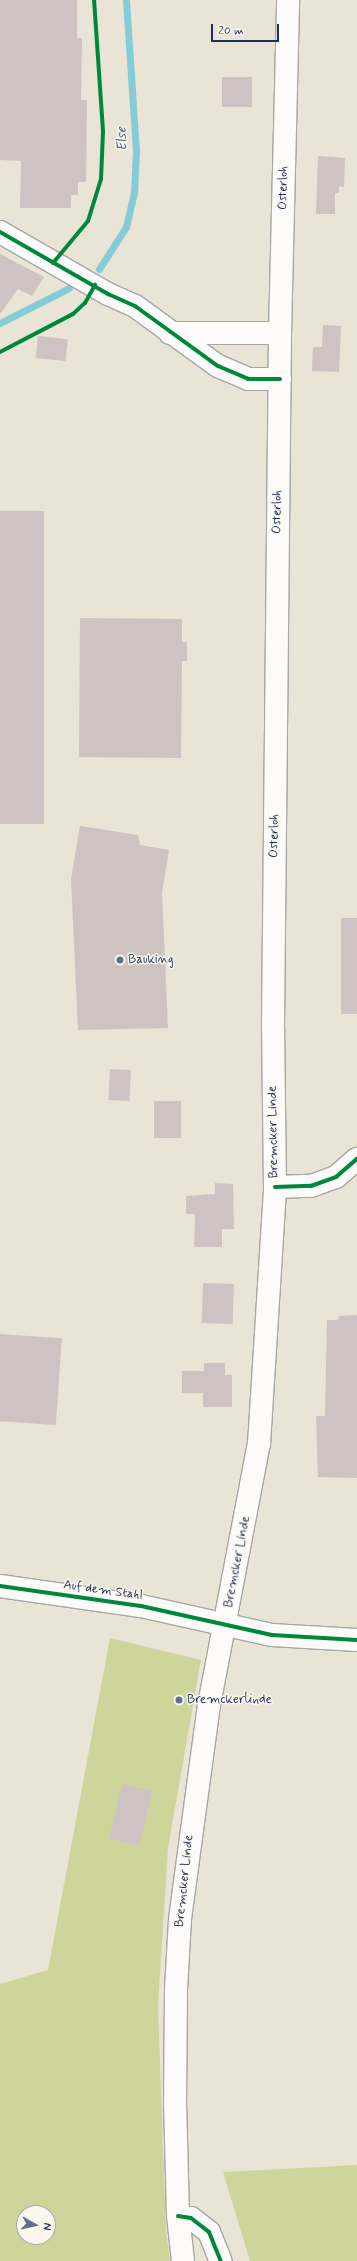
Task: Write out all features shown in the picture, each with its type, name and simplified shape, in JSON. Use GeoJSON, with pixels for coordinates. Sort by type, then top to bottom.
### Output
{"type":"FeatureCollection","features":[{"type":"Feature","properties":{"kind":"main road","name":"Osterloh"},"geometry":{"type":"LineString","coordinates":[[272,1025],[280,333],[288,0]]}},
{"type":"Feature","properties":{"kind":"main road"},"geometry":{"type":"LineString","coordinates":[[0,232],[108,294],[135,306],[170,333],[218,366],[248,379],[280,379]]}},
{"type":"Feature","properties":{"kind":"main road"},"geometry":{"type":"LineString","coordinates":[[170,333],[280,333]]}},
{"type":"Feature","properties":{"kind":"main road","name":"Bremcker Linde"},"geometry":{"type":"LineString","coordinates":[[183,2261],[178,2216],[175,2105],[176,1989],[180,1918],[209,1705],[226,1623],[259,1444],[274,1186],[272,1025]]}},
{"type":"Feature","properties":{"kind":"main road"},"geometry":{"type":"LineString","coordinates":[[274,1186],[311,1186],[336,1177],[357,1159]]}},
{"type":"Feature","properties":{"kind":"main road","name":"Auf dem Stahl"},"geometry":{"type":"LineString","coordinates":[[0,1586],[141,1606],[226,1623],[272,1635],[357,1640]]}},
{"type":"Feature","properties":{"kind":"main road"},"geometry":{"type":"LineString","coordinates":[[178,2216],[191,2218],[209,2232],[222,2261]]}},
{"type":"Feature","properties":{"kind":"green space"},"geometry":{"type":"Polygon","coordinates":[[[110,1638],[201,1660],[168,1848],[158,2005],[166,2231],[170,2261],[0,2261],[0,1984],[48,1970],[110,1638]]]}},
{"type":"Feature","properties":{"kind":"green space"},"geometry":{"type":"Polygon","coordinates":[[[357,2165],[357,2261],[250,2261],[223,2172],[357,2165]]]}},
{"type":"Feature","properties":{"kind":"building"},"geometry":{"type":"Polygon","coordinates":[[[0,0],[77,0],[77,38],[82,38],[81,100],[87,100],[86,182],[78,182],[78,195],[71,195],[71,208],[20,208],[21,161],[0,160],[0,0]]]}},
{"type":"Feature","properties":{"kind":"building"},"geometry":{"type":"Polygon","coordinates":[[[222,77],[252,77],[252,107],[222,107],[222,77]]]}},
{"type":"Feature","properties":{"kind":"building"},"geometry":{"type":"Polygon","coordinates":[[[318,156],[345,158],[344,187],[339,186],[339,193],[335,193],[335,214],[316,214],[318,156]]]}},
{"type":"Feature","properties":{"kind":"building"},"geometry":{"type":"Polygon","coordinates":[[[0,254],[44,277],[32,296],[18,289],[0,314],[0,254]]]}},
{"type":"Feature","properties":{"kind":"building"},"geometry":{"type":"Polygon","coordinates":[[[323,325],[341,326],[339,372],[312,371],[313,347],[322,347],[323,325]]]}},
{"type":"Feature","properties":{"kind":"building"},"geometry":{"type":"Polygon","coordinates":[[[38,336],[68,339],[66,361],[36,358],[38,336]]]}},
{"type":"Feature","properties":{"kind":"building"},"geometry":{"type":"Polygon","coordinates":[[[0,511],[44,511],[44,824],[0,824],[0,511]]]}},
{"type":"Feature","properties":{"kind":"building"},"geometry":{"type":"Polygon","coordinates":[[[80,618],[182,619],[182,642],[187,642],[187,661],[182,661],[181,758],[79,757],[80,618]]]}},
{"type":"Feature","properties":{"kind":"building","name":"Bauking"},"geometry":{"type":"Polygon","coordinates":[[[80,826],[138,835],[140,845],[169,850],[162,893],[168,1028],[78,1030],[71,879],[80,826]]]}},
{"type":"Feature","properties":{"kind":"building"},"geometry":{"type":"Polygon","coordinates":[[[341,918],[357,918],[357,1014],[341,1014],[341,918]]]}},
{"type":"Feature","properties":{"kind":"building"},"geometry":{"type":"Polygon","coordinates":[[[110,1069],[131,1070],[129,1101],[108,1100],[110,1069]]]}},
{"type":"Feature","properties":{"kind":"building"},"geometry":{"type":"Polygon","coordinates":[[[154,1101],[181,1101],[181,1138],[154,1138],[154,1101]]]}},
{"type":"Feature","properties":{"kind":"building"},"geometry":{"type":"Polygon","coordinates":[[[215,1183],[233,1184],[234,1229],[222,1229],[222,1247],[194,1247],[195,1214],[186,1214],[186,1196],[215,1194],[215,1183]]]}},
{"type":"Feature","properties":{"kind":"building"},"geometry":{"type":"Polygon","coordinates":[[[203,1283],[234,1284],[233,1324],[202,1323],[203,1283]]]}},
{"type":"Feature","properties":{"kind":"building"},"geometry":{"type":"Polygon","coordinates":[[[357,1315],[357,1478],[318,1477],[316,1416],[325,1416],[327,1320],[338,1320],[339,1316],[357,1315]]]}},
{"type":"Feature","properties":{"kind":"building"},"geometry":{"type":"Polygon","coordinates":[[[0,1334],[62,1338],[56,1425],[0,1421],[0,1334]]]}},
{"type":"Feature","properties":{"kind":"building"},"geometry":{"type":"Polygon","coordinates":[[[204,1363],[225,1363],[225,1375],[232,1375],[232,1407],[203,1407],[203,1393],[182,1393],[182,1371],[204,1371],[204,1363]]]}},
{"type":"Feature","properties":{"kind":"building"},"geometry":{"type":"Polygon","coordinates":[[[122,1784],[152,1791],[140,1846],[109,1839],[122,1784]]]}},
{"type":"Feature","properties":{"kind":"waterway","name":"Else"},"geometry":{"type":"LineString","coordinates":[[99,269],[126,227],[134,193],[136,151],[126,0]]}},
{"type":"Feature","properties":{"kind":"waterway","name":"Else"},"geometry":{"type":"LineString","coordinates":[[0,323],[69,288]]}},
{"type":"Feature","properties":{"kind":"cycle path"},"geometry":{"type":"LineString","coordinates":[[53,263],[88,221],[101,179],[103,131],[94,0]]}},
{"type":"Feature","properties":{"kind":"cycle path"},"geometry":{"type":"LineString","coordinates":[[0,232],[108,294],[135,306],[218,366],[248,379],[280,379]]}},
{"type":"Feature","properties":{"kind":"cycle path"},"geometry":{"type":"LineString","coordinates":[[0,352],[73,314],[85,303],[95,285]]}},
{"type":"Feature","properties":{"kind":"cycle path"},"geometry":{"type":"LineString","coordinates":[[275,1187],[311,1186],[336,1177],[357,1159]]}},
{"type":"Feature","properties":{"kind":"cycle path"},"geometry":{"type":"LineString","coordinates":[[0,1586],[141,1606],[272,1635],[357,1640]]}},
{"type":"Feature","properties":{"kind":"cycle path"},"geometry":{"type":"LineString","coordinates":[[178,2216],[191,2218],[209,2232],[221,2261]]}},
{"type":"Feature","properties":{"kind":"place","name":"Bauking"},"geometry":{"type":"Point","coordinates":[120,960]}},
{"type":"Feature","properties":{"kind":"place","name":"Bremckerlinde"},"geometry":{"type":"Point","coordinates":[179,1700]}}]}
